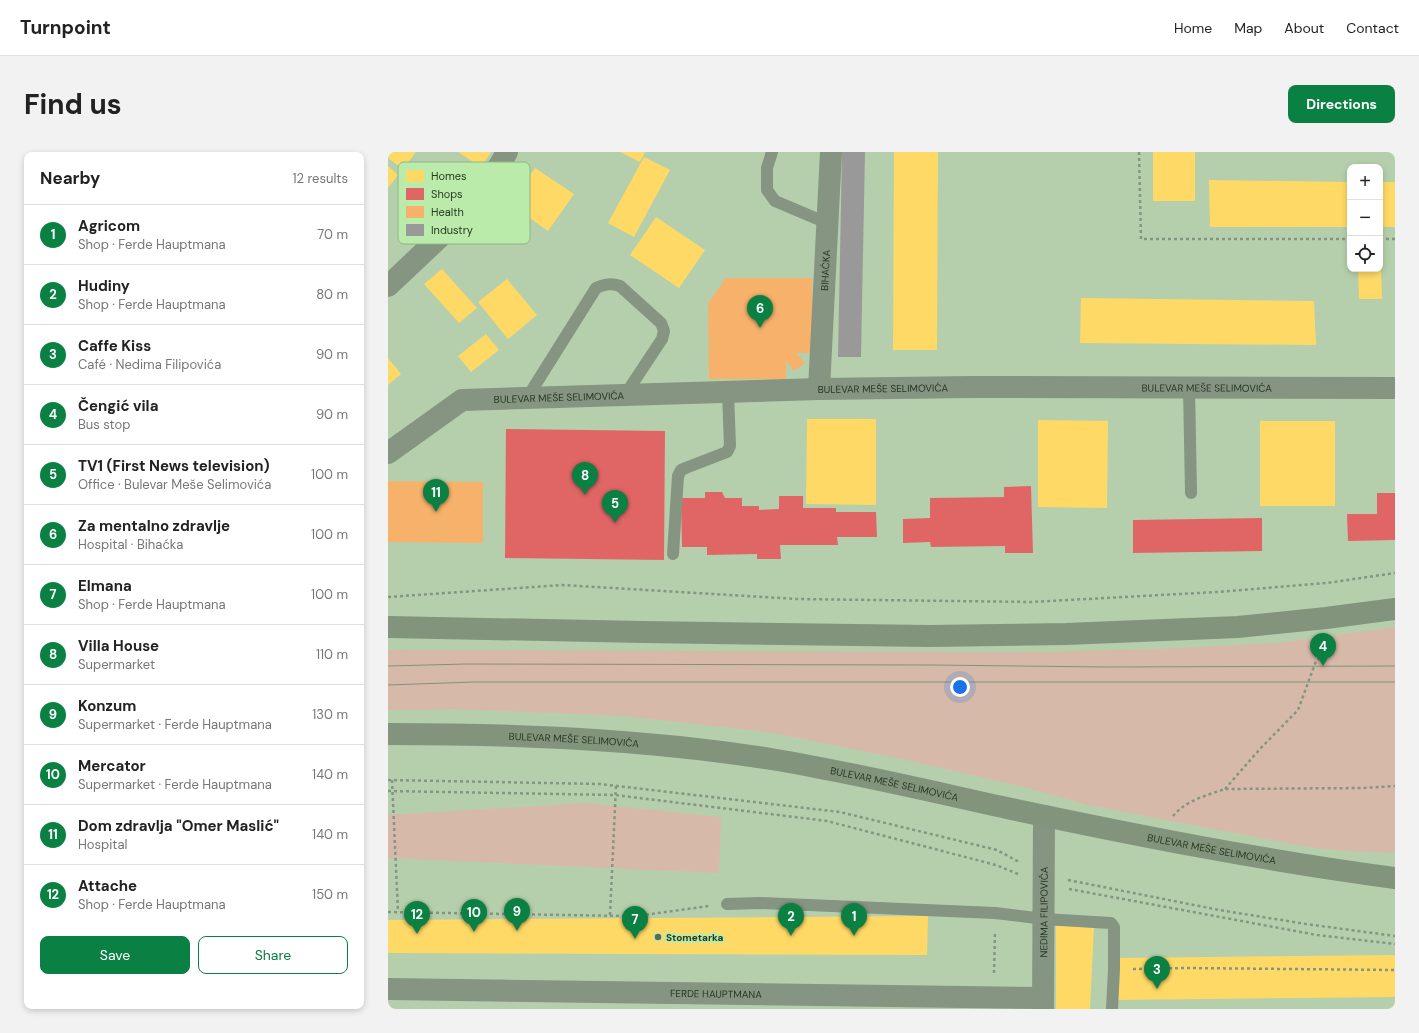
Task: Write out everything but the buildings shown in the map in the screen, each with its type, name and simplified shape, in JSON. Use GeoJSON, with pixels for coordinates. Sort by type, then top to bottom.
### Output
{"type":"FeatureCollection","features":[{"type":"Feature","properties":{"kind":"main road"},"geometry":{"type":"LineString","coordinates":[[388,627],[922,636],[1066,634],[1238,626],[1326,618],[1395,609]]}},
{"type":"Feature","properties":{"kind":"main road","name":"BULEVAR MEŠE SELIMOVIĆA"},"geometry":{"type":"LineString","coordinates":[[388,734],[525,736],[625,742],[704,750],[772,760],[860,776],[1044,816],[1260,858],[1395,878]]}},
{"type":"Feature","properties":{"kind":"street"},"geometry":{"type":"LineString","coordinates":[[501,162],[506,152]]}},
{"type":"Feature","properties":{"kind":"street","name":"BIHAĆKA"},"geometry":{"type":"LineString","coordinates":[[819,389],[831,152]]}},
{"type":"Feature","properties":{"kind":"street"},"geometry":{"type":"LineString","coordinates":[[388,286],[433,244]]}},
{"type":"Feature","properties":{"kind":"street","name":"BULEVAR MEŠE SELIMOVIĆA"},"geometry":{"type":"LineString","coordinates":[[388,453],[462,400],[819,389],[971,387],[1395,388]]}},
{"type":"Feature","properties":{"kind":"street","name":"NEDIMA FILIPOVIĆA"},"geometry":{"type":"LineString","coordinates":[[1043,1003],[1044,816]]}},
{"type":"Feature","properties":{"kind":"street","name":"FERDE HAUPTMANA"},"geometry":{"type":"LineString","coordinates":[[388,989],[994,997],[1043,1003]]}},
{"type":"Feature","properties":{"kind":"lane"},"geometry":{"type":"LineString","coordinates":[[772,152],[767,168],[767,190],[775,201],[827,223]]}},
{"type":"Feature","properties":{"kind":"lane"},"geometry":{"type":"LineString","coordinates":[[527,398],[596,288],[604,284],[613,283],[620,286],[661,323],[664,330],[662,339],[625,394]]}},
{"type":"Feature","properties":{"kind":"lane"},"geometry":{"type":"LineString","coordinates":[[1189,387],[1191,493]]}},
{"type":"Feature","properties":{"kind":"lane"},"geometry":{"type":"LineString","coordinates":[[673,554],[678,476],[681,470],[727,452],[730,446],[728,392]]}},
{"type":"Feature","properties":{"kind":"lane"},"geometry":{"type":"LineString","coordinates":[[727,904],[760,903],[995,913],[1044,919],[1111,923],[1114,926],[1112,1009]]}},
{"type":"Feature","properties":{"kind":"path"},"geometry":{"type":"LineString","coordinates":[[1139,152],[1141,239],[1347,239]]}},
{"type":"Feature","properties":{"kind":"path"},"geometry":{"type":"LineString","coordinates":[[1383,239],[1395,239]]}},
{"type":"Feature","properties":{"kind":"path"},"geometry":{"type":"LineString","coordinates":[[388,597],[562,585],[798,599],[1031,602],[1225,591],[1327,583],[1395,573]]}},
{"type":"Feature","properties":{"kind":"path"},"geometry":{"type":"LineString","coordinates":[[1225,789],[1259,750],[1298,710],[1316,661],[1325,652]]}},
{"type":"Feature","properties":{"kind":"path"},"geometry":{"type":"LineString","coordinates":[[388,780],[600,784],[840,812],[997,850],[1043,880],[1306,924],[1395,936]]}},
{"type":"Feature","properties":{"kind":"path"},"geometry":{"type":"LineString","coordinates":[[392,780],[398,912]]}},
{"type":"Feature","properties":{"kind":"path"},"geometry":{"type":"LineString","coordinates":[[610,915],[616,786]]}},
{"type":"Feature","properties":{"kind":"path"},"geometry":{"type":"LineString","coordinates":[[1158,839],[1175,814],[1188,804],[1204,796],[1225,789],[1363,788],[1395,786]]}},
{"type":"Feature","properties":{"kind":"path"},"geometry":{"type":"LineString","coordinates":[[388,790],[615,795],[827,821],[996,865],[1043,880],[1317,935],[1395,944]]}},
{"type":"Feature","properties":{"kind":"path"},"geometry":{"type":"LineString","coordinates":[[388,912],[644,915],[727,904]]}},
{"type":"Feature","properties":{"kind":"path"},"geometry":{"type":"LineString","coordinates":[[994,997],[995,913]]}},
{"type":"Feature","properties":{"kind":"path"},"geometry":{"type":"LineString","coordinates":[[1114,969],[1185,968],[1395,970]]}},
{"type":"Feature","properties":{"kind":"shaded area"},"geometry":{"type":"Polygon","coordinates":[[[1395,627],[1395,853],[1344,851],[1309,847],[1150,817],[1084,804],[1024,787],[902,759],[774,733],[623,716],[456,709],[388,710],[388,650],[1038,652],[1153,649],[1278,643],[1395,627]]]}},
{"type":"Feature","properties":{"kind":"shaded area"},"geometry":{"type":"Polygon","coordinates":[[[585,803],[721,817],[719,873],[388,858],[388,815],[585,803]]]}},
{"type":"Feature","properties":{"kind":"tram line"},"geometry":{"type":"LineString","coordinates":[[388,666],[466,664],[1104,667],[1395,666]]}},
{"type":"Feature","properties":{"kind":"tram line"},"geometry":{"type":"LineString","coordinates":[[388,685],[474,682],[1395,682]]}},
{"type":"Feature","properties":{"kind":"place","name":"Za mentalno zdravlje"},"geometry":{"type":"Point","coordinates":[760,328]}},
{"type":"Feature","properties":{"kind":"place","name":"Villa House"},"geometry":{"type":"Point","coordinates":[585,495]}},
{"type":"Feature","properties":{"kind":"place","name":"Dom zdravlja \"Omer Maslić\""},"geometry":{"type":"Point","coordinates":[436,512]}},
{"type":"Feature","properties":{"kind":"place","name":"TV1 (First News television)"},"geometry":{"type":"Point","coordinates":[615,523]}},
{"type":"Feature","properties":{"kind":"place","name":"Čengić vila"},"geometry":{"type":"Point","coordinates":[1323,666]}},
{"type":"Feature","properties":{"kind":"place","name":"Konzum"},"geometry":{"type":"Point","coordinates":[517,931]}},
{"type":"Feature","properties":{"kind":"place","name":"Mercator"},"geometry":{"type":"Point","coordinates":[474,932]}},
{"type":"Feature","properties":{"kind":"place","name":"Attache"},"geometry":{"type":"Point","coordinates":[417,934]}},
{"type":"Feature","properties":{"kind":"place","name":"Hudiny"},"geometry":{"type":"Point","coordinates":[791,936]}},
{"type":"Feature","properties":{"kind":"place","name":"Agricom"},"geometry":{"type":"Point","coordinates":[854,936]}},
{"type":"Feature","properties":{"kind":"place","name":"Stometarka"},"geometry":{"type":"Point","coordinates":[658,937]}},
{"type":"Feature","properties":{"kind":"place","name":"Elmana"},"geometry":{"type":"Point","coordinates":[635,939]}},
{"type":"Feature","properties":{"kind":"place","name":"Caffe Kiss"},"geometry":{"type":"Point","coordinates":[1157,989]}}]}
